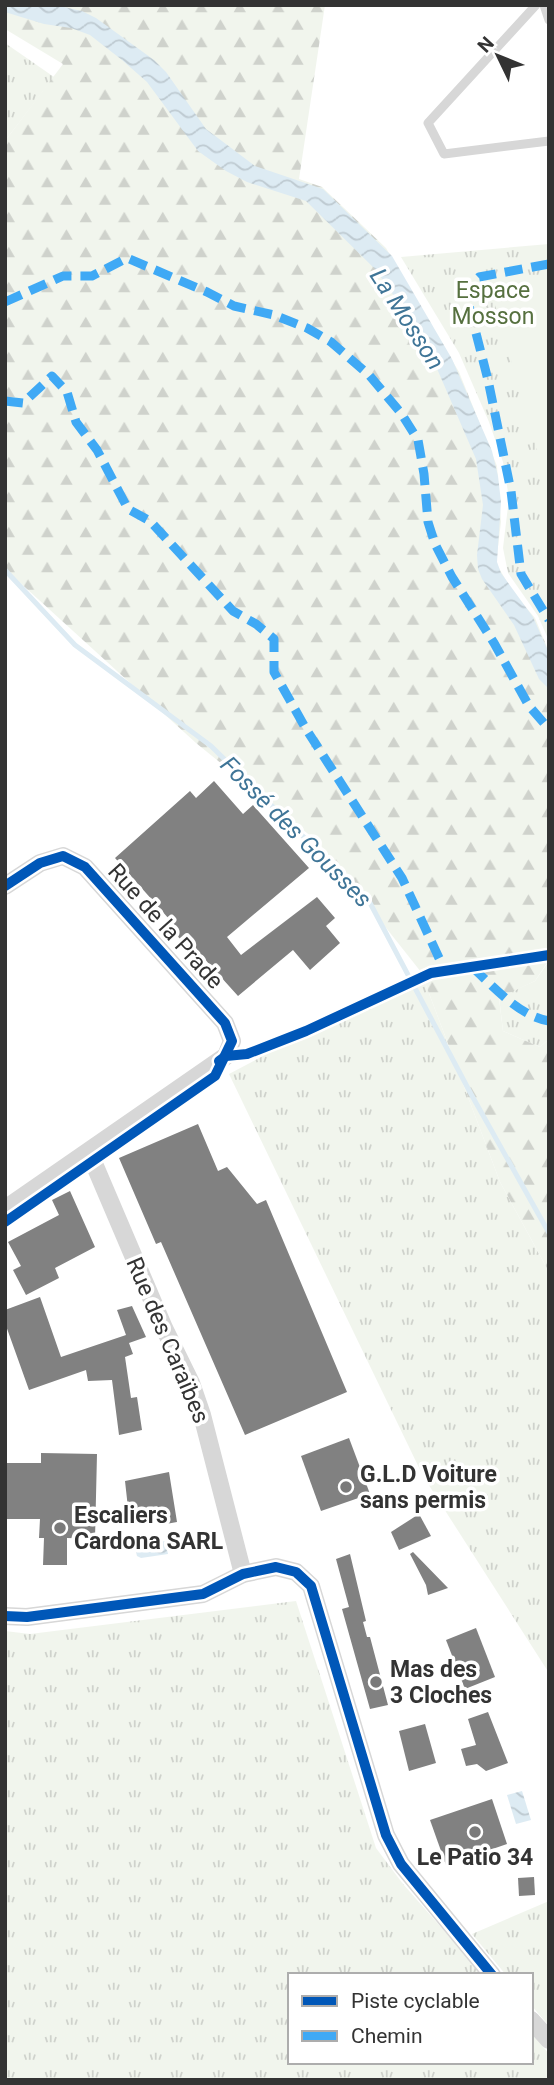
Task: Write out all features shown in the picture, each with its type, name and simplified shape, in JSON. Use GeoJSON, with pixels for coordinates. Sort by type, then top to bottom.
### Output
{"type":"FeatureCollection","features":[{"type":"Feature","properties":{"kind":"street","name":"Rue de la Prade"},"geometry":{"type":"LineString","coordinates":[[5,886],[40,863],[63,856],[85,867],[225,1023],[232,1041],[226,1056],[5,1209]]}},
{"type":"Feature","properties":{"kind":"street","name":"Rue des Caraïbes"},"geometry":{"type":"LineString","coordinates":[[89,1152],[164,1328],[191,1383],[202,1415],[243,1574]]}},
{"type":"Feature","properties":{"kind":"street"},"geometry":{"type":"LineString","coordinates":[[5,1616],[27,1617],[204,1594],[243,1574],[275,1567],[296,1572],[311,1586],[386,1835],[401,1864],[490,1973]]}},
{"type":"Feature","properties":{"kind":"street"},"geometry":{"type":"LineString","coordinates":[[533,2022],[549,2040]]}},
{"type":"Feature","properties":{"kind":"lane"},"geometry":{"type":"LineString","coordinates":[[536,5],[428,123],[444,154],[549,141]]}},
{"type":"Feature","properties":{"kind":"lane"},"geometry":{"type":"LineString","coordinates":[[544,5],[549,20]]}},
{"type":"Feature","properties":{"kind":"green space"},"geometry":{"type":"Polygon","coordinates":[[[5,5],[325,5],[299,179],[322,187],[386,248],[459,372],[497,466],[501,522],[496,563],[513,592],[535,618],[549,652],[549,950],[525,960],[473,967],[549,960],[535,981],[499,998],[503,1031],[540,1047],[549,1039],[549,1272],[500,1182],[421,972],[318,842],[196,743],[5,569],[5,141],[63,64],[5,29],[5,5]]]}},
{"type":"Feature","properties":{"kind":"green space"},"geometry":{"type":"Polygon","coordinates":[[[5,43],[54,77],[5,141],[5,43]]]}},
{"type":"Feature","properties":{"kind":"green space","name":"Espace Mosson"},"geometry":{"type":"Polygon","coordinates":[[[549,244],[549,641],[538,616],[508,573],[503,548],[509,498],[503,462],[489,422],[459,353],[401,257],[549,244]]]}},
{"type":"Feature","properties":{"kind":"green space"},"geometry":{"type":"Polygon","coordinates":[[[549,286],[549,491],[494,301],[549,286]]]}},
{"type":"Feature","properties":{"kind":"green space"},"geometry":{"type":"Polygon","coordinates":[[[549,961],[549,1039],[540,1047],[503,1031],[499,997],[535,981],[549,961]]]}},
{"type":"Feature","properties":{"kind":"green space"},"geometry":{"type":"Polygon","coordinates":[[[421,972],[500,1182],[549,1272],[549,1673],[423,1476],[229,1074],[421,972]]]}},
{"type":"Feature","properties":{"kind":"green space"},"geometry":{"type":"Polygon","coordinates":[[[296,1601],[376,1848],[403,1884],[481,1973],[288,1973],[288,2064],[533,2064],[533,2034],[549,2054],[549,2080],[5,2080],[5,1631],[30,1634],[296,1601]]]}},
{"type":"Feature","properties":{"kind":"green space"},"geometry":{"type":"Polygon","coordinates":[[[549,1901],[549,2026],[533,2007],[533,1973],[504,1973],[472,1934],[549,1901]]]}},
{"type":"Feature","properties":{"kind":"water"},"geometry":{"type":"Polygon","coordinates":[[[5,5],[55,5],[82,11],[96,18],[154,60],[166,72],[206,129],[255,166],[323,189],[392,256],[452,359],[492,451],[501,502],[497,562],[501,573],[533,617],[549,653],[549,689],[539,679],[514,625],[478,569],[483,505],[476,459],[438,371],[399,303],[375,269],[306,201],[247,182],[198,151],[147,82],[90,35],[5,12],[5,5]]]}},
{"type":"Feature","properties":{"kind":"water"},"geometry":{"type":"Polygon","coordinates":[[[146,1537],[155,1543],[165,1541],[168,1554],[141,1558],[137,1556],[133,1540],[146,1537]]]}},
{"type":"Feature","properties":{"kind":"water"},"geometry":{"type":"Polygon","coordinates":[[[522,1791],[531,1820],[516,1824],[507,1795],[522,1791]]]}},
{"type":"Feature","properties":{"kind":"building"},"geometry":{"type":"Polygon","coordinates":[[[214,781],[243,814],[253,805],[309,868],[227,937],[241,955],[317,897],[335,918],[326,926],[340,943],[310,970],[293,950],[238,996],[192,945],[189,949],[173,931],[177,928],[115,858],[190,791],[196,798],[214,781]]]}},
{"type":"Feature","properties":{"kind":"building"},"geometry":{"type":"Polygon","coordinates":[[[198,1124],[218,1171],[227,1167],[257,1204],[266,1200],[347,1392],[245,1435],[161,1242],[156,1244],[119,1158],[198,1124]]]}},
{"type":"Feature","properties":{"kind":"building"},"geometry":{"type":"Polygon","coordinates":[[[70,1191],[95,1247],[55,1268],[59,1278],[26,1295],[13,1270],[21,1266],[8,1242],[59,1215],[52,1200],[70,1191]]]}},
{"type":"Feature","properties":{"kind":"building"},"geometry":{"type":"Polygon","coordinates":[[[40,1297],[61,1357],[126,1335],[117,1310],[132,1306],[146,1337],[129,1343],[133,1354],[125,1357],[131,1398],[137,1397],[142,1430],[119,1435],[112,1380],[88,1381],[86,1370],[29,1390],[5,1323],[5,1310],[40,1297]]]}},
{"type":"Feature","properties":{"kind":"building"},"geometry":{"type":"Polygon","coordinates":[[[349,1438],[370,1494],[321,1511],[301,1456],[349,1438]]]}},
{"type":"Feature","properties":{"kind":"building"},"geometry":{"type":"Polygon","coordinates":[[[41,1453],[97,1454],[95,1539],[67,1538],[67,1565],[43,1565],[44,1538],[39,1538],[40,1519],[5,1519],[5,1463],[41,1463],[41,1453]]]}},
{"type":"Feature","properties":{"kind":"building"},"geometry":{"type":"Polygon","coordinates":[[[169,1472],[177,1522],[166,1524],[152,1515],[129,1517],[125,1481],[169,1472]]]}},
{"type":"Feature","properties":{"kind":"building"},"geometry":{"type":"Polygon","coordinates":[[[419,1514],[431,1536],[399,1550],[391,1532],[419,1514]]]}},
{"type":"Feature","properties":{"kind":"building"},"geometry":{"type":"Polygon","coordinates":[[[413,1552],[448,1588],[428,1595],[426,1585],[410,1554],[413,1552]]]}},
{"type":"Feature","properties":{"kind":"building"},"geometry":{"type":"Polygon","coordinates":[[[350,1554],[366,1621],[363,1622],[367,1637],[370,1637],[388,1705],[370,1709],[342,1609],[349,1607],[336,1559],[350,1554]]]}},
{"type":"Feature","properties":{"kind":"building"},"geometry":{"type":"Polygon","coordinates":[[[476,1628],[495,1677],[465,1689],[446,1640],[476,1628]]]}},
{"type":"Feature","properties":{"kind":"building"},"geometry":{"type":"Polygon","coordinates":[[[488,1712],[508,1763],[486,1771],[477,1764],[466,1766],[461,1749],[476,1745],[468,1719],[488,1712]]]}},
{"type":"Feature","properties":{"kind":"building"},"geometry":{"type":"Polygon","coordinates":[[[425,1724],[436,1763],[409,1771],[399,1731],[425,1724]]]}},
{"type":"Feature","properties":{"kind":"building"},"geometry":{"type":"Polygon","coordinates":[[[492,1799],[507,1844],[446,1865],[430,1820],[492,1799]]]}},
{"type":"Feature","properties":{"kind":"building"},"geometry":{"type":"Polygon","coordinates":[[[534,1877],[535,1895],[519,1896],[518,1878],[534,1877]]]}},
{"type":"Feature","properties":{"kind":"waterway","name":"Fossé des Gousses"},"geometry":{"type":"LineString","coordinates":[[5,570],[75,645],[211,746],[369,901],[471,1094],[549,1233]]}},
{"type":"Feature","properties":{"kind":"marked path"},"geometry":{"type":"LineString","coordinates":[[5,302],[63,276],[92,276],[127,258],[234,306],[274,315],[307,328],[331,342],[369,375],[401,413],[418,440],[428,522],[435,544],[529,706],[549,729]]}},
{"type":"Feature","properties":{"kind":"marked path"},"geometry":{"type":"LineString","coordinates":[[549,264],[479,277],[465,290],[488,380],[511,491],[521,574],[549,620]]}},
{"type":"Feature","properties":{"kind":"marked path"},"geometry":{"type":"LineString","coordinates":[[5,401],[23,403],[52,376],[67,392],[76,422],[97,450],[128,509],[150,521],[233,611],[256,624],[274,639],[274,672],[306,729],[402,878],[445,971]]}},
{"type":"Feature","properties":{"kind":"marked path"},"geometry":{"type":"LineString","coordinates":[[472,967],[517,1007],[549,1021]]}},
{"type":"Feature","properties":{"kind":"cycle path"},"geometry":{"type":"LineString","coordinates":[[5,886],[40,863],[63,856],[85,867],[225,1023],[232,1041],[215,1076],[5,1222]]}},
{"type":"Feature","properties":{"kind":"cycle path"},"geometry":{"type":"LineString","coordinates":[[219,1061],[226,1056],[247,1054],[306,1031],[431,973],[549,955]]}},
{"type":"Feature","properties":{"kind":"cycle path"},"geometry":{"type":"LineString","coordinates":[[5,1616],[27,1617],[203,1594],[243,1574],[276,1567],[296,1572],[311,1586],[386,1835],[401,1864],[490,1973]]}},
{"type":"Feature","properties":{"kind":"place","name":"G.L.D Voiture sans permis"},"geometry":{"type":"Point","coordinates":[346,1487]}},
{"type":"Feature","properties":{"kind":"place","name":"Escaliers Cardona SARL"},"geometry":{"type":"Point","coordinates":[60,1528]}},
{"type":"Feature","properties":{"kind":"place","name":"Mas des 3 Cloches"},"geometry":{"type":"Point","coordinates":[376,1682]}},
{"type":"Feature","properties":{"kind":"place","name":"Le Patio 34"},"geometry":{"type":"Point","coordinates":[475,1832]}},
{"type":"Feature","properties":{"kind":"water label","name":"La Mosson"},"geometry":{"type":"Point","coordinates":[407,319]}}]}
